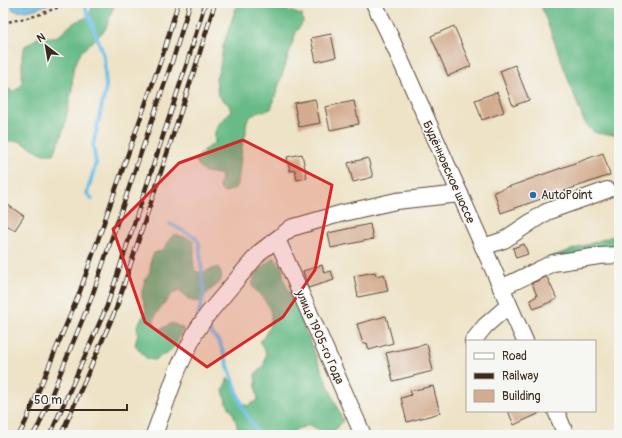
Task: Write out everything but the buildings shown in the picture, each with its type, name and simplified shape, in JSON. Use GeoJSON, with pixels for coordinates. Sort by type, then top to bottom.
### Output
{"type":"FeatureCollection","features":[{"type":"Feature","properties":{"kind":"street","name":"Будённовское шоссе"},"geometry":{"type":"LineString","coordinates":[[374,3],[525,340]]}},
{"type":"Feature","properties":{"kind":"street"},"geometry":{"type":"LineString","coordinates":[[483,247],[504,240],[546,212],[608,190]]}},
{"type":"Feature","properties":{"kind":"street"},"geometry":{"type":"LineString","coordinates":[[154,435],[178,369],[195,333],[207,315],[260,252],[291,228],[343,212],[396,201],[460,194]]}},
{"type":"Feature","properties":{"kind":"street","name":"улица 1905-го Года"},"geometry":{"type":"LineString","coordinates":[[277,239],[363,435]]}},
{"type":"Feature","properties":{"kind":"street"},"geometry":{"type":"LineString","coordinates":[[501,288],[553,263],[599,256],[619,255]]}},
{"type":"Feature","properties":{"kind":"street"},"geometry":{"type":"LineString","coordinates":[[474,340],[485,326],[509,305]]}},
{"type":"Feature","properties":{"kind":"street"},"geometry":{"type":"LineString","coordinates":[[556,412],[566,435]]}},
{"type":"Feature","properties":{"kind":"path"},"geometry":{"type":"LineString","coordinates":[[3,23],[35,16],[70,3]]}},
{"type":"Feature","properties":{"kind":"highlighted area"},"geometry":{"type":"Polygon","coordinates":[[[243,140],[332,185],[315,270],[283,317],[207,367],[145,322],[113,229],[179,163],[243,140]]]}},
{"type":"Feature","properties":{"kind":"green space"},"geometry":{"type":"Polygon","coordinates":[[[94,3],[115,3],[105,30],[81,52],[73,69],[72,89],[64,128],[54,154],[44,154],[19,141],[8,141],[3,158],[3,73],[6,87],[13,92],[22,85],[22,55],[25,46],[41,36],[56,37],[72,24],[90,16],[94,3]]]}},
{"type":"Feature","properties":{"kind":"green space"},"geometry":{"type":"Polygon","coordinates":[[[244,3],[263,3],[302,15],[303,22],[296,32],[271,109],[251,116],[247,121],[246,134],[242,146],[238,184],[236,188],[224,193],[219,188],[221,175],[203,171],[200,169],[196,160],[204,150],[215,143],[215,131],[231,110],[228,104],[218,96],[216,78],[220,66],[223,46],[236,8],[244,3]]]}},
{"type":"Feature","properties":{"kind":"green space"},"geometry":{"type":"Polygon","coordinates":[[[540,3],[619,3],[619,136],[598,134],[587,126],[583,119],[540,3]]]}},
{"type":"Feature","properties":{"kind":"green space"},"geometry":{"type":"Polygon","coordinates":[[[175,234],[193,241],[193,263],[195,271],[201,273],[218,267],[221,278],[218,284],[200,301],[192,301],[188,299],[179,290],[173,293],[156,314],[154,320],[155,327],[161,329],[172,323],[184,329],[175,346],[154,360],[147,359],[135,345],[138,333],[137,326],[146,309],[142,296],[142,290],[146,278],[150,272],[151,260],[154,253],[165,248],[175,234]]]}},
{"type":"Feature","properties":{"kind":"green space"},"geometry":{"type":"Polygon","coordinates":[[[619,234],[619,253],[544,259],[619,234]]]}},
{"type":"Feature","properties":{"kind":"green space"},"geometry":{"type":"Polygon","coordinates":[[[274,257],[282,267],[284,280],[343,421],[335,430],[321,431],[310,425],[296,429],[292,435],[237,435],[237,425],[233,413],[226,402],[223,390],[228,378],[237,387],[239,399],[247,406],[258,400],[255,374],[264,365],[266,353],[260,342],[270,326],[271,312],[264,300],[252,286],[255,274],[274,257]]]}},
{"type":"Feature","properties":{"kind":"water"},"geometry":{"type":"Polygon","coordinates":[[[11,3],[52,3],[32,10],[18,11],[13,10],[11,3]]]}},
{"type":"Feature","properties":{"kind":"waterway"},"geometry":{"type":"LineString","coordinates":[[84,3],[104,56],[106,87],[93,145],[96,163],[87,193],[92,199]]}},
{"type":"Feature","properties":{"kind":"waterway"},"geometry":{"type":"LineString","coordinates":[[170,224],[195,237],[199,243],[204,294],[198,316]]}},
{"type":"Feature","properties":{"kind":"waterway"},"geometry":{"type":"LineString","coordinates":[[208,329],[220,343],[243,409],[258,435]]}},
{"type":"Feature","properties":{"kind":"railway"},"geometry":{"type":"LineString","coordinates":[[19,435],[79,294],[164,51],[178,3]]}},
{"type":"Feature","properties":{"kind":"railway"},"geometry":{"type":"LineString","coordinates":[[33,435],[39,425],[91,299],[175,53],[190,3]]}},
{"type":"Feature","properties":{"kind":"railway"},"geometry":{"type":"LineString","coordinates":[[50,435],[107,306],[187,63],[205,3]]}},
{"type":"Feature","properties":{"kind":"railway"},"geometry":{"type":"LineString","coordinates":[[61,435],[116,309],[215,3]]}},
{"type":"Feature","properties":{"kind":"place","name":"AutoPoint"},"geometry":{"type":"Point","coordinates":[533,195]}}]}
